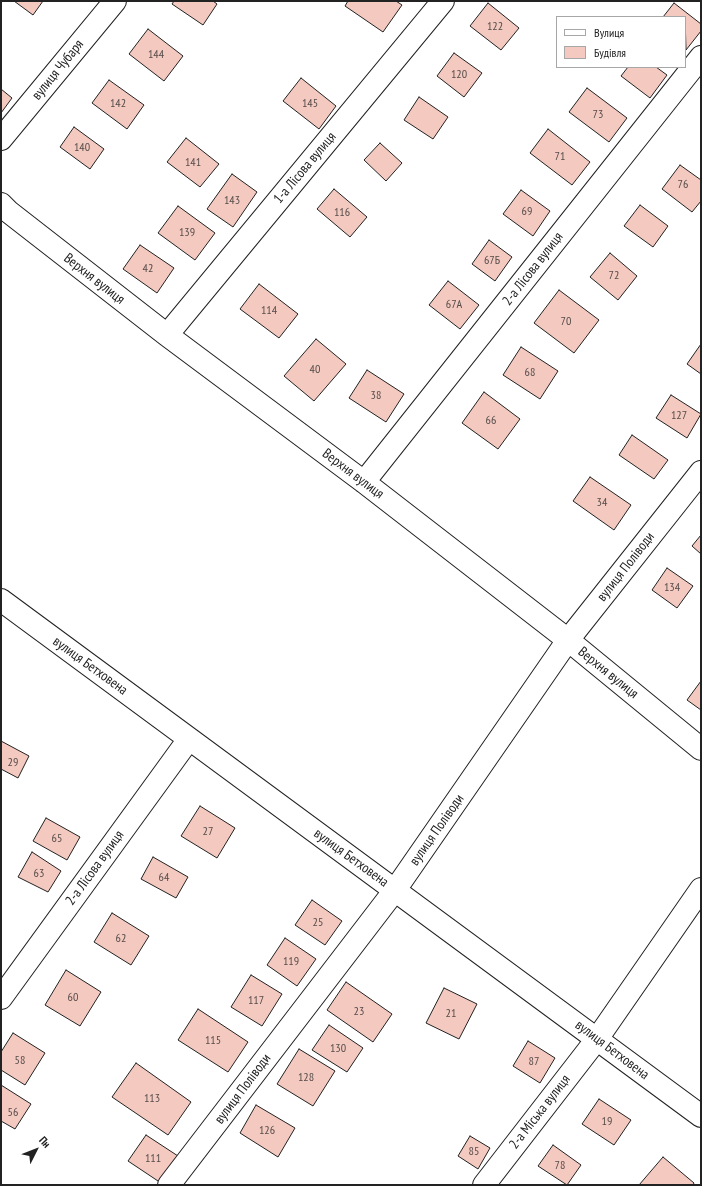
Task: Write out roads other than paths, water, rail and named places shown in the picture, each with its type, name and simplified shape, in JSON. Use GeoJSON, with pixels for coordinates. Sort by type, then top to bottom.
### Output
{"type":"FeatureCollection","features":[{"type":"Feature","properties":{"kind":"street","name":"вулиця Чубаря"},"geometry":{"type":"LineString","coordinates":[[1,139],[114,1]]}},
{"type":"Feature","properties":{"kind":"street","name":"1-а Лісова вулиця"},"geometry":{"type":"LineString","coordinates":[[167,335],[443,1]]}},
{"type":"Feature","properties":{"kind":"street","name":"2-а Лісова вулиця"},"geometry":{"type":"LineString","coordinates":[[364,482],[701,57]]}},
{"type":"Feature","properties":{"kind":"street","name":"Верхня вулиця"},"geometry":{"type":"LineString","coordinates":[[1,204],[8,212],[167,335],[364,482],[568,640],[701,749]]}},
{"type":"Feature","properties":{"kind":"street","name":"вулиця Поліводи"},"geometry":{"type":"LineString","coordinates":[[169,1185],[395,890],[568,640],[701,472]]}},
{"type":"Feature","properties":{"kind":"street","name":"вулиця Бетховена"},"geometry":{"type":"LineString","coordinates":[[1,600],[701,1116]]}},
{"type":"Feature","properties":{"kind":"street","name":"2-а Лісова вулиця"},"geometry":{"type":"LineString","coordinates":[[1,998],[190,739]]}},
{"type":"Feature","properties":{"kind":"street","name":"2-а Міська вулиця"},"geometry":{"type":"LineString","coordinates":[[484,1185],[597,1039],[701,889]]}}]}
